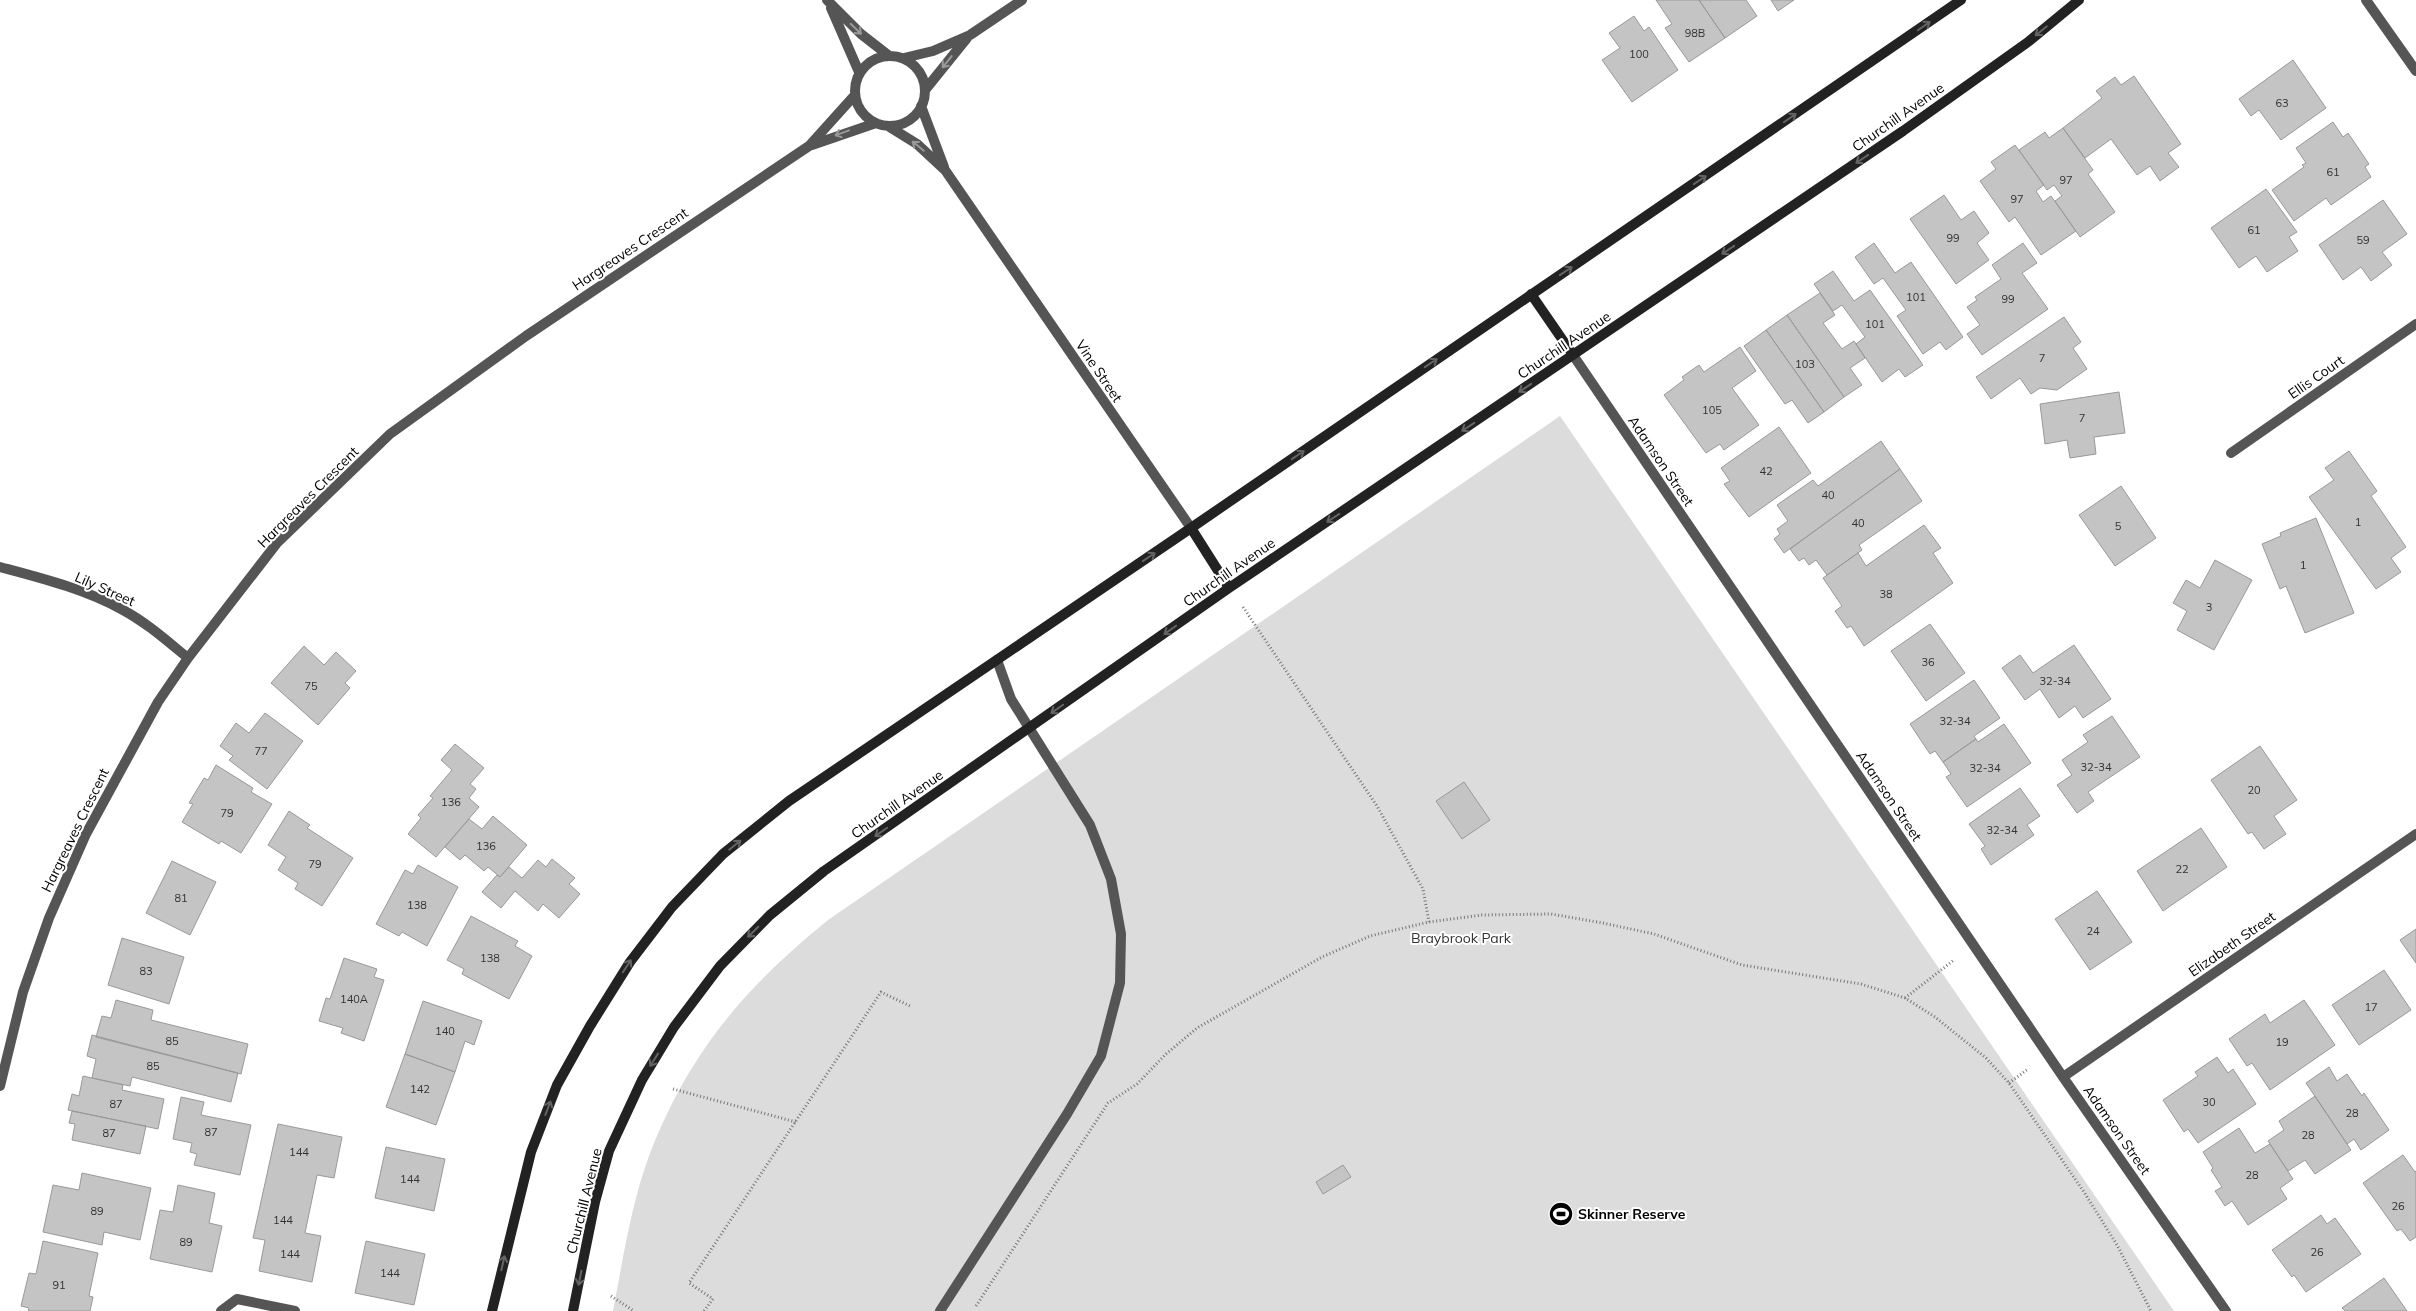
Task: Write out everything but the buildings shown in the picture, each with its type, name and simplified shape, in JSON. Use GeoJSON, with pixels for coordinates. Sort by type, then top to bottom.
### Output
{"type":"FeatureCollection","features":[{"type":"Feature","properties":{"kind":"main road"},"geometry":{"type":"LineString","coordinates":[[492,1311],[531,1152],[558,1085],[590,1026],[630,962],[672,907],[723,854],[789,801],[1961,0]]}},
{"type":"Feature","properties":{"kind":"main road","name":"Churchill Avenue"},"geometry":{"type":"LineString","coordinates":[[573,1311],[595,1202],[609,1151],[642,1080],[674,1027],[720,966],[770,915],[824,871],[1230,588],[1911,126],[2028,42],[2079,0]]}},
{"type":"Feature","properties":{"kind":"main road","name":"Adamson Street"},"geometry":{"type":"LineString","coordinates":[[1531,294],[1573,355]]}},
{"type":"Feature","properties":{"kind":"main road","name":"Vine Street"},"geometry":{"type":"LineString","coordinates":[[1191,528],[1230,588]]}},
{"type":"Feature","properties":{"kind":"street"},"geometry":{"type":"LineString","coordinates":[[859,72],[827,0],[861,34],[888,55]]}},
{"type":"Feature","properties":{"kind":"street"},"geometry":{"type":"LineString","coordinates":[[904,58],[919,71],[925,90],[922,106],[907,121],[888,126],[876,123],[858,107],[854,96],[859,72],[867,64],[877,58],[888,55],[904,58],[933,51],[970,35],[1022,0]]}},
{"type":"Feature","properties":{"kind":"street"},"geometry":{"type":"LineString","coordinates":[[2368,1],[2416,71]]}},
{"type":"Feature","properties":{"kind":"street"},"geometry":{"type":"LineString","coordinates":[[925,90],[970,35]]}},
{"type":"Feature","properties":{"kind":"street","name":"Hargreaves Crescent"},"geometry":{"type":"LineString","coordinates":[[809,146],[854,96]]}},
{"type":"Feature","properties":{"kind":"street","name":"Vine Street"},"geometry":{"type":"LineString","coordinates":[[922,106],[945,170]]}},
{"type":"Feature","properties":{"kind":"street","name":"Hargreaves Crescent"},"geometry":{"type":"LineString","coordinates":[[0,1086],[23,992],[48,918],[86,834],[124,761],[158,702],[188,658],[278,542],[390,434],[526,336],[809,146],[847,131],[876,123]]}},
{"type":"Feature","properties":{"kind":"street","name":"Vine Street"},"geometry":{"type":"LineString","coordinates":[[888,126],[917,144],[945,170],[1191,528]]}},
{"type":"Feature","properties":{"kind":"street","name":"Ellis Court"},"geometry":{"type":"LineString","coordinates":[[2231,453],[2416,324]]}},
{"type":"Feature","properties":{"kind":"street","name":"Adamson Street"},"geometry":{"type":"LineString","coordinates":[[1573,355],[2063,1078],[2226,1311]]}},
{"type":"Feature","properties":{"kind":"street","name":"Lily Street"},"geometry":{"type":"LineString","coordinates":[[0,567],[65,585],[122,609],[149,626],[188,658]]}},
{"type":"Feature","properties":{"kind":"street"},"geometry":{"type":"LineString","coordinates":[[940,1311],[1067,1114],[1101,1056],[1120,983],[1121,934],[1111,879],[1090,824],[1011,699],[997,660]]}},
{"type":"Feature","properties":{"kind":"street","name":"Elizabeth Street"},"geometry":{"type":"LineString","coordinates":[[2063,1078],[2416,834]]}},
{"type":"Feature","properties":{"kind":"street"},"geometry":{"type":"LineString","coordinates":[[221,1311],[237,1299],[295,1311]]}},
{"type":"Feature","properties":{"kind":"path"},"geometry":{"type":"LineString","coordinates":[[1230,588],[1377,806],[1422,889],[1429,922]]}},
{"type":"Feature","properties":{"kind":"path"},"geometry":{"type":"LineString","coordinates":[[972,1311],[1108,1103],[1137,1084],[1178,1043],[1212,1019],[1322,957],[1370,936],[1429,922],[1482,915],[1551,914],[1654,934],[1742,965],[1861,984],[1905,998],[1935,1017],[1978,1052],[2009,1083],[2107,1230],[2151,1311]]}},
{"type":"Feature","properties":{"kind":"path"},"geometry":{"type":"LineString","coordinates":[[1905,998],[1937,972],[1974,946]]}},
{"type":"Feature","properties":{"kind":"path"},"geometry":{"type":"LineString","coordinates":[[704,1311],[713,1298],[689,1283],[881,992],[912,1007]]}},
{"type":"Feature","properties":{"kind":"path"},"geometry":{"type":"LineString","coordinates":[[673,1089],[796,1122]]}},
{"type":"Feature","properties":{"kind":"path"},"geometry":{"type":"LineString","coordinates":[[611,1296],[634,1311]]}},
{"type":"Feature","properties":{"kind":"green space","name":"Braybrook Park"},"geometry":{"type":"Polygon","coordinates":[[[1560,416],[2174,1311],[613,1311],[637,1194],[649,1156],[664,1119],[701,1054],[722,1025],[770,971],[828,920],[1560,416]]]}},
{"type":"Feature","properties":{"kind":"place","name":"Skinner Reserve"},"geometry":{"type":"Point","coordinates":[1561,1214]}}]}
